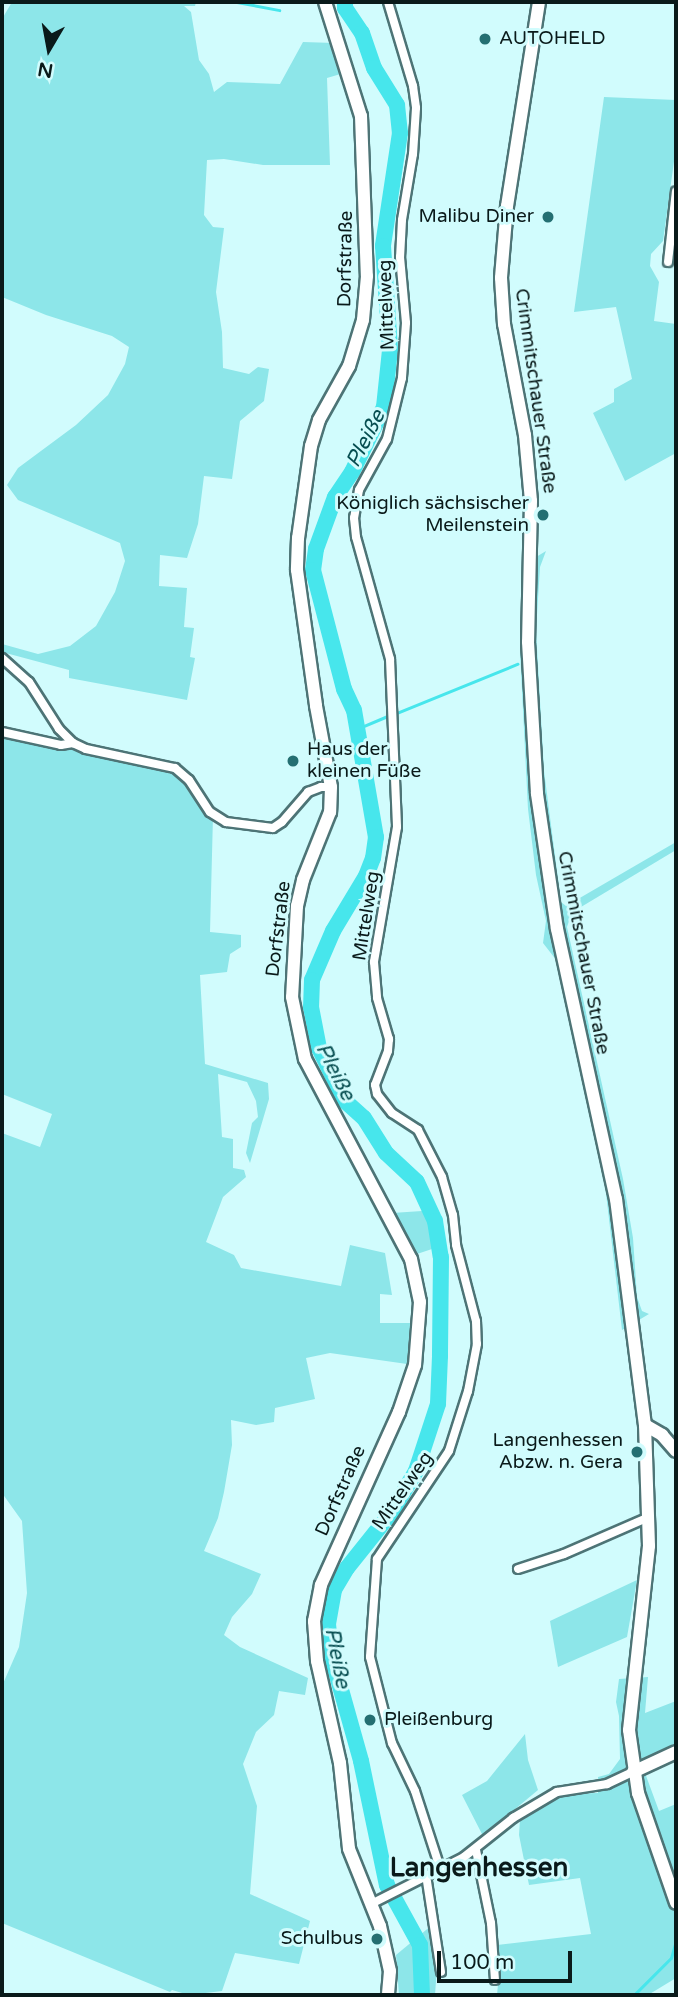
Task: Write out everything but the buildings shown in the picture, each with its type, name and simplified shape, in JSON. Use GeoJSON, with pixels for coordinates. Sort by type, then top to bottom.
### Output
{"type":"FeatureCollection","features":[{"type":"Feature","properties":{"kind":"street","name":"Dorfstraße"},"geometry":{"type":"LineString","coordinates":[[325,2],[360,116],[367,276],[363,320],[349,366],[319,420],[310,446],[298,538],[297,570],[331,787],[330,812],[303,880],[297,906],[291,967],[297,1030],[313,1076],[411,1259],[420,1302],[415,1365],[399,1412],[321,1585],[314,1622],[317,1661],[340,1763],[349,1849],[378,1900],[390,1971],[388,1995]]}},
{"type":"Feature","properties":{"kind":"street","name":"Mittelweg"},"geometry":{"type":"LineString","coordinates":[[388,2],[413,86],[416,107],[400,257],[406,323],[402,378],[387,439],[359,490],[354,518],[356,537],[390,659],[397,827],[374,962],[377,998],[389,1039],[388,1051],[375,1085],[391,1113],[418,1130],[442,1177],[453,1215],[456,1245],[477,1334],[468,1391],[449,1451],[377,1559],[370,1657],[392,1743],[415,1791],[440,1868]]}},
{"type":"Feature","properties":{"kind":"street","name":"Crimmitschauer Straße"},"geometry":{"type":"LineString","coordinates":[[539,2],[507,206],[501,278],[504,324],[525,435],[531,501],[528,642],[537,794],[556,929],[617,1206],[645,1425],[649,1517],[647,1573],[629,1708],[633,1772],[646,1819],[676,1903]]}},
{"type":"Feature","properties":{"kind":"street"},"geometry":{"type":"LineString","coordinates":[[668,262],[676,191]]}},
{"type":"Feature","properties":{"kind":"street"},"geometry":{"type":"LineString","coordinates":[[2,658],[29,682],[60,729],[73,743],[86,749],[175,768],[189,780],[211,812],[223,820],[240,825],[277,826],[308,792],[321,787],[331,787]]}},
{"type":"Feature","properties":{"kind":"street"},"geometry":{"type":"LineString","coordinates":[[2,732],[61,745],[73,743]]}},
{"type":"Feature","properties":{"kind":"street"},"geometry":{"type":"LineString","coordinates":[[645,1425],[662,1434],[676,1451]]}},
{"type":"Feature","properties":{"kind":"street"},"geometry":{"type":"LineString","coordinates":[[518,1569],[564,1554],[636,1520],[649,1517]]}},
{"type":"Feature","properties":{"kind":"street"},"geometry":{"type":"LineString","coordinates":[[378,1900],[476,1850],[513,1818],[556,1792],[607,1784],[676,1752]]}},
{"type":"Feature","properties":{"kind":"street"},"geometry":{"type":"LineString","coordinates":[[476,1850],[491,1923],[495,1980]]}},
{"type":"Feature","properties":{"kind":"street"},"geometry":{"type":"LineString","coordinates":[[426,1875],[441,1972]]}},
{"type":"Feature","properties":{"kind":"shaded area"},"geometry":{"type":"Polygon","coordinates":[[[12,2],[196,2],[195,6],[184,6],[191,12],[199,60],[209,74],[214,92],[227,82],[280,84],[303,42],[334,43],[344,73],[327,78],[330,165],[263,165],[224,159],[207,160],[204,215],[213,227],[224,228],[216,292],[222,332],[223,368],[249,374],[258,367],[269,369],[264,401],[240,421],[232,479],[204,476],[198,524],[187,558],[160,555],[159,586],[187,588],[184,627],[194,628],[190,657],[195,658],[187,700],[69,678],[69,670],[2,652],[2,644],[38,654],[70,646],[96,626],[115,592],[125,561],[120,543],[18,500],[7,485],[18,468],[76,425],[108,395],[125,364],[129,347],[112,336],[46,315],[2,297],[2,19],[12,2]]]}},
{"type":"Feature","properties":{"kind":"shaded area"},"geometry":{"type":"Polygon","coordinates":[[[604,97],[676,100],[676,147],[663,241],[651,254],[650,266],[659,282],[654,321],[676,324],[676,453],[625,481],[593,413],[614,402],[614,389],[632,379],[616,307],[574,312],[604,97]]]}},
{"type":"Feature","properties":{"kind":"shaded area"},"geometry":{"type":"Polygon","coordinates":[[[546,551],[540,567],[536,631],[544,771],[561,902],[566,906],[676,842],[676,850],[576,910],[567,927],[623,1179],[633,1238],[637,1297],[642,1311],[649,1314],[622,1330],[605,1185],[557,961],[543,943],[546,921],[536,875],[528,809],[520,651],[523,565],[546,551]]]}},
{"type":"Feature","properties":{"kind":"shaded area"},"geometry":{"type":"Polygon","coordinates":[[[2,733],[178,771],[213,816],[210,932],[241,935],[241,947],[230,954],[227,972],[200,975],[205,1064],[268,1083],[269,1099],[250,1163],[246,1153],[252,1123],[258,1117],[256,1101],[247,1082],[218,1074],[222,1137],[233,1139],[233,1168],[244,1170],[246,1177],[223,1197],[206,1242],[234,1255],[241,1268],[341,1286],[350,1245],[385,1253],[392,1295],[380,1294],[380,1323],[419,1323],[414,1365],[330,1353],[306,1358],[315,1399],[275,1408],[274,1422],[256,1425],[231,1420],[232,1445],[224,1492],[218,1518],[204,1551],[261,1574],[252,1594],[232,1617],[224,1635],[240,1647],[308,1678],[305,1695],[279,1691],[274,1715],[256,1732],[243,1764],[257,1806],[250,1894],[310,1921],[299,1964],[235,1953],[222,1991],[189,1995],[172,1990],[170,1992],[2,1923],[2,1686],[19,1647],[27,1593],[22,1521],[2,1493],[2,1133],[40,1147],[52,1114],[2,1094],[2,733]]]}},
{"type":"Feature","properties":{"kind":"shaded area"},"geometry":{"type":"Polygon","coordinates":[[[422,1211],[430,1222],[435,1248],[414,1255],[392,1213],[422,1211]]]}},
{"type":"Feature","properties":{"kind":"shaded area"},"geometry":{"type":"Polygon","coordinates":[[[637,1580],[627,1637],[558,1667],[550,1621],[637,1580]]]}},
{"type":"Feature","properties":{"kind":"shaded area"},"geometry":{"type":"Polygon","coordinates":[[[648,1677],[645,1713],[676,1701],[676,1757],[645,1773],[659,1811],[676,1804],[676,1978],[648,1995],[497,1995],[500,1963],[497,1945],[591,1934],[580,1878],[529,1885],[519,1835],[520,1819],[549,1800],[566,1794],[598,1793],[598,1777],[609,1774],[620,1759],[616,1702],[619,1679],[648,1677]]]}},
{"type":"Feature","properties":{"kind":"shaded area"},"geometry":{"type":"Polygon","coordinates":[[[525,1734],[528,1760],[538,1790],[483,1836],[462,1795],[487,1781],[525,1734]]]}},
{"type":"Feature","properties":{"kind":"shaded area"},"geometry":{"type":"Polygon","coordinates":[[[432,1925],[437,1967],[435,1995],[399,1995],[396,1955],[432,1925]]]}},
{"type":"Feature","properties":{"kind":"waterway"},"geometry":{"type":"LineString","coordinates":[[237,2],[279,10]]}},
{"type":"Feature","properties":{"kind":"waterway","name":"Pleiße"},"geometry":{"type":"LineString","coordinates":[[345,2],[345,8],[362,33],[374,68],[397,105],[400,133],[383,246],[390,350],[384,407],[352,472],[335,497],[316,549],[313,570],[344,689],[354,710],[376,837],[373,858],[366,876],[333,931],[312,980],[311,1007],[319,1048],[345,1101],[364,1118],[386,1153],[417,1182],[435,1221],[441,1257],[440,1356],[438,1404],[416,1471],[391,1513],[347,1568],[334,1590],[328,1624],[331,1654],[361,1761],[387,1885],[420,1945],[422,1995]]}},
{"type":"Feature","properties":{"kind":"waterway"},"geometry":{"type":"LineString","coordinates":[[397,713],[517,664]]}},
{"type":"Feature","properties":{"kind":"waterway"},"geometry":{"type":"LineString","coordinates":[[357,729],[388,716]]}},
{"type":"Feature","properties":{"kind":"waterway"},"geometry":{"type":"LineString","coordinates":[[634,1995],[671,1958],[676,1940]]}},
{"type":"Feature","properties":{"kind":"place","name":"AUTOHELD"},"geometry":{"type":"Point","coordinates":[485,39]}},
{"type":"Feature","properties":{"kind":"place","name":"Malibu Diner"},"geometry":{"type":"Point","coordinates":[548,217]}},
{"type":"Feature","properties":{"kind":"place","name":"Königlich sächsischer Meilenstein"},"geometry":{"type":"Point","coordinates":[543,515]}},
{"type":"Feature","properties":{"kind":"place","name":"Haus der kleinen Füße"},"geometry":{"type":"Point","coordinates":[293,761]}},
{"type":"Feature","properties":{"kind":"place","name":"Langenhessen Abzw. n. Gera"},"geometry":{"type":"Point","coordinates":[637,1452]}},
{"type":"Feature","properties":{"kind":"place","name":"Pleißenburg"},"geometry":{"type":"Point","coordinates":[370,1720]}},
{"type":"Feature","properties":{"kind":"place","name":"Schulbus"},"geometry":{"type":"Point","coordinates":[377,1939]}},
{"type":"Feature","properties":{"kind":"district","name":"Langenhessen"},"geometry":{"type":"Point","coordinates":[479,1868]}}]}
